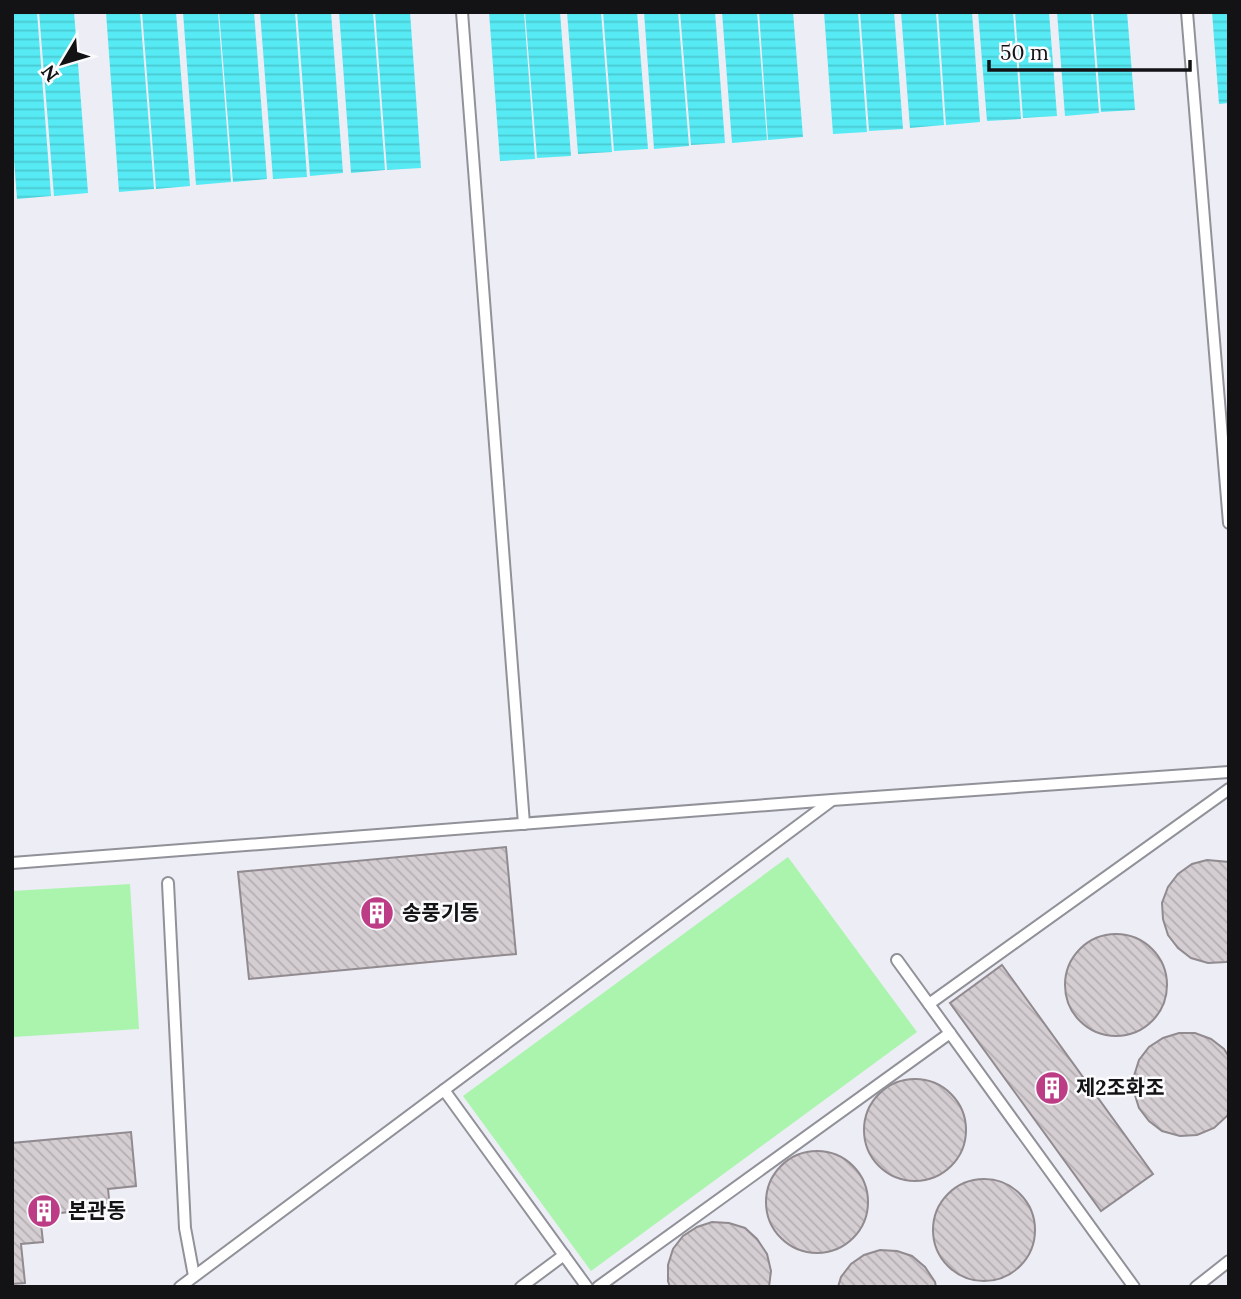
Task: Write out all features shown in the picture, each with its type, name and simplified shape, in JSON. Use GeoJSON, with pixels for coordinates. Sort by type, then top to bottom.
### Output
{"type":"FeatureCollection","features":[{"type":"Feature","properties":{"kind":"lane"},"geometry":{"type":"LineString","coordinates":[[462,12],[524,824]]}},
{"type":"Feature","properties":{"kind":"lane"},"geometry":{"type":"LineString","coordinates":[[1186,12],[1229,523]]}},
{"type":"Feature","properties":{"kind":"lane"},"geometry":{"type":"LineString","coordinates":[[12,863],[1229,772]]}},
{"type":"Feature","properties":{"kind":"lane"},"geometry":{"type":"LineString","coordinates":[[929,1004],[1229,789]]}},
{"type":"Feature","properties":{"kind":"lane"},"geometry":{"type":"LineString","coordinates":[[180,1287],[832,800]]}},
{"type":"Feature","properties":{"kind":"lane"},"geometry":{"type":"LineString","coordinates":[[168,883],[185,1228],[194,1276]]}},
{"type":"Feature","properties":{"kind":"lane"},"geometry":{"type":"LineString","coordinates":[[897,960],[1134,1287]]}},
{"type":"Feature","properties":{"kind":"lane"},"geometry":{"type":"LineString","coordinates":[[598,1287],[950,1033]]}},
{"type":"Feature","properties":{"kind":"lane"},"geometry":{"type":"LineString","coordinates":[[444,1090],[587,1287]]}},
{"type":"Feature","properties":{"kind":"lane"},"geometry":{"type":"LineString","coordinates":[[521,1287],[564,1255]]}},
{"type":"Feature","properties":{"kind":"lane"},"geometry":{"type":"LineString","coordinates":[[1196,1287],[1229,1261]]}},
{"type":"Feature","properties":{"kind":"green space"},"geometry":{"type":"Polygon","coordinates":[[[788,857],[917,1032],[591,1271],[463,1096],[788,857]]]}},
{"type":"Feature","properties":{"kind":"green space"},"geometry":{"type":"Polygon","coordinates":[[[130,884],[139,1029],[14,1037],[12,891],[130,884]]]}},
{"type":"Feature","properties":{"kind":"water"},"geometry":{"type":"Polygon","coordinates":[[[12,12],[37,12],[51,196],[17,199],[12,133],[12,12]]]}},
{"type":"Feature","properties":{"kind":"water"},"geometry":{"type":"Polygon","coordinates":[[[39,12],[74,12],[88,193],[54,196],[39,12]]]}},
{"type":"Feature","properties":{"kind":"water"},"geometry":{"type":"Polygon","coordinates":[[[106,12],[140,12],[154,189],[119,192],[106,12]]]}},
{"type":"Feature","properties":{"kind":"water"},"geometry":{"type":"Polygon","coordinates":[[[142,12],[176,12],[190,186],[156,189],[142,12]]]}},
{"type":"Feature","properties":{"kind":"water"},"geometry":{"type":"Polygon","coordinates":[[[183,12],[218,12],[231,182],[196,185],[183,12]]]}},
{"type":"Feature","properties":{"kind":"water"},"geometry":{"type":"Polygon","coordinates":[[[219,12],[254,12],[267,179],[233,182],[219,12]]]}},
{"type":"Feature","properties":{"kind":"water"},"geometry":{"type":"Polygon","coordinates":[[[260,12],[295,12],[307,177],[273,179],[260,12]]]}},
{"type":"Feature","properties":{"kind":"water"},"geometry":{"type":"Polygon","coordinates":[[[297,12],[331,12],[343,173],[310,176],[297,12]]]}},
{"type":"Feature","properties":{"kind":"water"},"geometry":{"type":"Polygon","coordinates":[[[339,12],[373,12],[385,170],[351,173],[339,12]]]}},
{"type":"Feature","properties":{"kind":"water"},"geometry":{"type":"Polygon","coordinates":[[[375,12],[410,12],[421,168],[387,170],[375,12]]]}},
{"type":"Feature","properties":{"kind":"water"},"geometry":{"type":"Polygon","coordinates":[[[489,12],[524,12],[535,159],[500,161],[489,12]]]}},
{"type":"Feature","properties":{"kind":"water"},"geometry":{"type":"Polygon","coordinates":[[[525,12],[560,12],[571,156],[537,158],[525,12]]]}},
{"type":"Feature","properties":{"kind":"water"},"geometry":{"type":"Polygon","coordinates":[[[567,12],[601,12],[612,152],[578,154],[567,12]]]}},
{"type":"Feature","properties":{"kind":"water"},"geometry":{"type":"Polygon","coordinates":[[[603,12],[637,12],[648,149],[614,151],[603,12]]]}},
{"type":"Feature","properties":{"kind":"water"},"geometry":{"type":"Polygon","coordinates":[[[644,12],[678,12],[689,146],[654,149],[644,12]]]}},
{"type":"Feature","properties":{"kind":"water"},"geometry":{"type":"Polygon","coordinates":[[[680,12],[715,12],[725,143],[691,145],[680,12]]]}},
{"type":"Feature","properties":{"kind":"water"},"geometry":{"type":"Polygon","coordinates":[[[722,12],[757,12],[767,140],[732,143],[722,12]]]}},
{"type":"Feature","properties":{"kind":"water"},"geometry":{"type":"Polygon","coordinates":[[[759,12],[793,12],[803,137],[768,140],[759,12]]]}},
{"type":"Feature","properties":{"kind":"water"},"geometry":{"type":"Polygon","coordinates":[[[824,12],[858,12],[867,132],[833,134],[824,12]]]}},
{"type":"Feature","properties":{"kind":"water"},"geometry":{"type":"Polygon","coordinates":[[[860,12],[894,12],[903,129],[869,131],[860,12]]]}},
{"type":"Feature","properties":{"kind":"water"},"geometry":{"type":"Polygon","coordinates":[[[901,12],[936,12],[944,125],[910,128],[901,12]]]}},
{"type":"Feature","properties":{"kind":"water"},"geometry":{"type":"Polygon","coordinates":[[[938,12],[972,12],[980,122],[946,125],[938,12]]]}},
{"type":"Feature","properties":{"kind":"water"},"geometry":{"type":"Polygon","coordinates":[[[978,12],[1013,12],[1021,119],[987,121],[978,12]]]}},
{"type":"Feature","properties":{"kind":"water"},"geometry":{"type":"Polygon","coordinates":[[[1015,12],[1049,12],[1057,116],[1023,118],[1015,12]]]}},
{"type":"Feature","properties":{"kind":"water"},"geometry":{"type":"Polygon","coordinates":[[[1057,12],[1091,12],[1099,113],[1065,116],[1057,12]]]}},
{"type":"Feature","properties":{"kind":"water"},"geometry":{"type":"Polygon","coordinates":[[[1093,12],[1127,12],[1135,110],[1101,112],[1093,12]]]}},
{"type":"Feature","properties":{"kind":"water"},"geometry":{"type":"Polygon","coordinates":[[[1212,12],[1229,12],[1229,103],[1219,104],[1212,12]]]}},
{"type":"Feature","properties":{"kind":"building","name":"송풍기동"},"geometry":{"type":"Polygon","coordinates":[[[506,847],[516,954],[249,979],[238,872],[506,847]]]}},
{"type":"Feature","properties":{"kind":"building"},"geometry":{"type":"Polygon","coordinates":[[[1207,860],[1229,862],[1229,961],[1226,962],[1208,963],[1191,958],[1178,948],[1168,935],[1163,919],[1162,903],[1168,887],[1178,874],[1192,864],[1207,860]]]}},
{"type":"Feature","properties":{"kind":"building"},"geometry":{"type":"Polygon","coordinates":[[[1116,934],[1136,937],[1159,956],[1164,965],[1167,985],[1164,1005],[1145,1028],[1136,1033],[1116,1036],[1096,1033],[1073,1014],[1068,1005],[1065,985],[1068,965],[1087,942],[1096,937],[1116,934]]]}},
{"type":"Feature","properties":{"kind":"building","name":"제2조화조"},"geometry":{"type":"Polygon","coordinates":[[[1002,965],[1153,1174],[1101,1211],[950,1003],[1002,965]]]}},
{"type":"Feature","properties":{"kind":"building"},"geometry":{"type":"Polygon","coordinates":[[[1179,1033],[1195,1033],[1211,1039],[1224,1049],[1229,1057],[1229,1112],[1214,1128],[1197,1135],[1180,1136],[1162,1131],[1149,1121],[1139,1108],[1134,1092],[1134,1076],[1139,1060],[1149,1047],[1163,1038],[1179,1033]]]}},
{"type":"Feature","properties":{"kind":"building"},"geometry":{"type":"Polygon","coordinates":[[[905,1079],[925,1079],[944,1087],[958,1101],[966,1120],[963,1150],[944,1173],[925,1181],[905,1181],[886,1173],[872,1159],[864,1140],[864,1120],[872,1101],[886,1087],[905,1079]]]}},
{"type":"Feature","properties":{"kind":"building","name":"본관동"},"geometry":{"type":"Polygon","coordinates":[[[131,1132],[136,1186],[108,1189],[110,1208],[40,1215],[43,1242],[21,1244],[25,1283],[12,1284],[12,1143],[131,1132]]]}},
{"type":"Feature","properties":{"kind":"building"},"geometry":{"type":"Polygon","coordinates":[[[817,1151],[837,1154],[860,1173],[865,1182],[868,1202],[865,1222],[846,1245],[837,1250],[817,1253],[797,1250],[774,1231],[769,1222],[766,1202],[769,1182],[788,1159],[797,1154],[817,1151]]]}},
{"type":"Feature","properties":{"kind":"building"},"geometry":{"type":"Polygon","coordinates":[[[984,1179],[1004,1182],[1027,1201],[1032,1210],[1035,1230],[1032,1250],[1013,1273],[1004,1278],[984,1281],[964,1278],[941,1259],[936,1250],[933,1230],[936,1210],[955,1187],[964,1182],[984,1179]]]}},
{"type":"Feature","properties":{"kind":"building"},"geometry":{"type":"Polygon","coordinates":[[[712,1222],[745,1228],[757,1239],[767,1254],[771,1271],[769,1287],[670,1287],[668,1265],[673,1249],[683,1236],[712,1222]]]}},
{"type":"Feature","properties":{"kind":"building"},"geometry":{"type":"Polygon","coordinates":[[[880,1250],[897,1251],[912,1256],[925,1267],[936,1287],[838,1287],[841,1277],[851,1264],[864,1255],[880,1250]]]}},
{"type":"Feature","properties":{"kind":"place","name":"송풍기동"},"geometry":{"type":"Point","coordinates":[377,913]}},
{"type":"Feature","properties":{"kind":"place","name":"제2조화조"},"geometry":{"type":"Point","coordinates":[1052,1088]}},
{"type":"Feature","properties":{"kind":"place","name":"본관동"},"geometry":{"type":"Point","coordinates":[44,1211]}}]}
